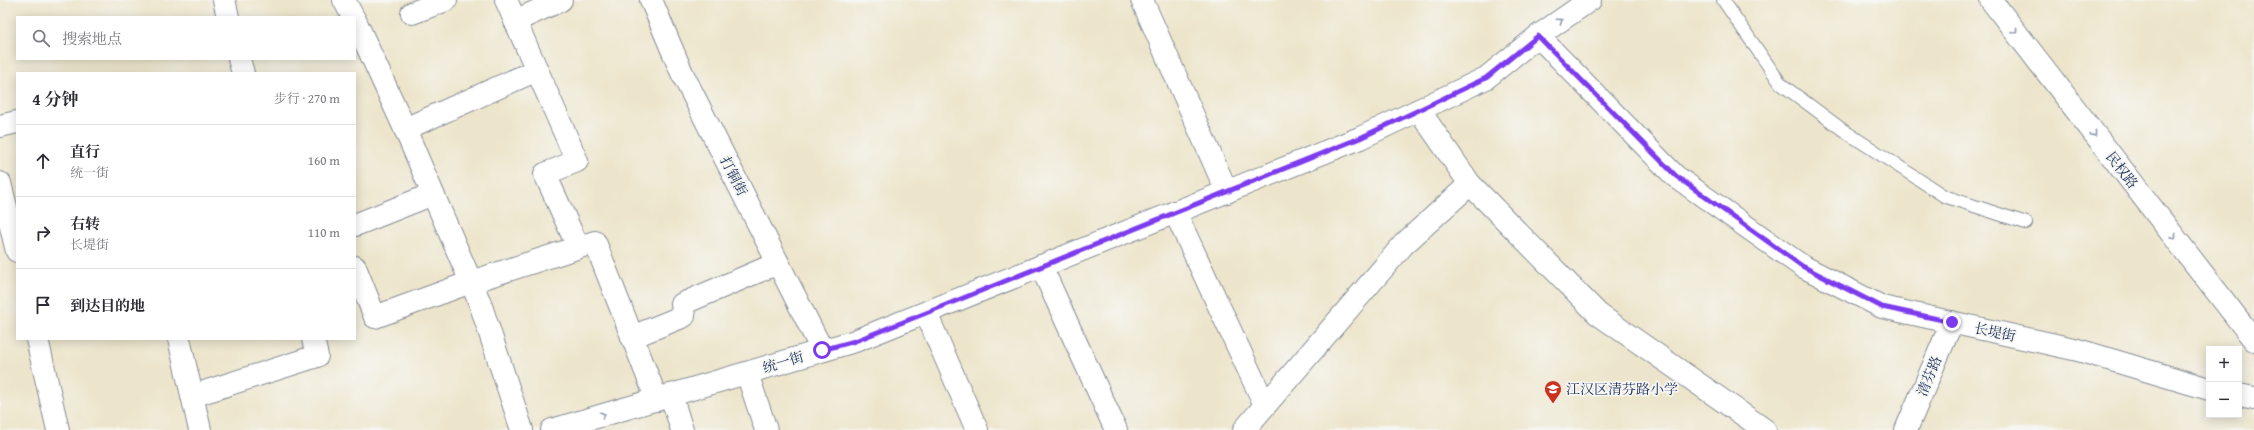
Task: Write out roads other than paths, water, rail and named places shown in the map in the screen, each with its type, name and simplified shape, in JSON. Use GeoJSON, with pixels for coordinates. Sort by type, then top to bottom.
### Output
{"type":"FeatureCollection","features":[{"type":"Feature","properties":{"kind":"street"},"geometry":{"type":"LineString","coordinates":[[224,0],[228,16]]}},
{"type":"Feature","properties":{"kind":"street"},"geometry":{"type":"LineString","coordinates":[[344,0],[352,16]]}},
{"type":"Feature","properties":{"kind":"street"},"geometry":{"type":"LineString","coordinates":[[412,13],[446,0]]}},
{"type":"Feature","properties":{"kind":"street"},"geometry":{"type":"LineString","coordinates":[[506,0],[578,161],[545,174],[578,248]]}},
{"type":"Feature","properties":{"kind":"street"},"geometry":{"type":"LineString","coordinates":[[515,21],[561,0]]}},
{"type":"Feature","properties":{"kind":"street","name":"打铜街"},"geometry":{"type":"LineString","coordinates":[[651,0],[682,73],[822,350]]}},
{"type":"Feature","properties":{"kind":"street"},"geometry":{"type":"LineString","coordinates":[[1142,0],[1227,192]]}},
{"type":"Feature","properties":{"kind":"street","name":"统一街"},"geometry":{"type":"LineString","coordinates":[[552,430],[855,341],[1360,138],[1486,78],[1538,36],[1590,0]]}},
{"type":"Feature","properties":{"kind":"street","name":"民权路"},"geometry":{"type":"LineString","coordinates":[[1991,0],[2254,340]]}},
{"type":"Feature","properties":{"kind":"street"},"geometry":{"type":"LineString","coordinates":[[356,22],[405,129],[480,303],[522,430]]}},
{"type":"Feature","properties":{"kind":"street","name":"长堤街"},"geometry":{"type":"LineString","coordinates":[[1538,36],[1676,176],[1802,266],[1882,307],[2078,350],[2206,388]]}},
{"type":"Feature","properties":{"kind":"street"},"geometry":{"type":"LineString","coordinates":[[239,60],[243,72]]}},
{"type":"Feature","properties":{"kind":"street"},"geometry":{"type":"LineString","coordinates":[[405,129],[537,70]]}},
{"type":"Feature","properties":{"kind":"street"},"geometry":{"type":"LineString","coordinates":[[1419,110],[1470,184],[1598,314],[1765,430]]}},
{"type":"Feature","properties":{"kind":"street"},"geometry":{"type":"LineString","coordinates":[[0,126],[16,122]]}},
{"type":"Feature","properties":{"kind":"street"},"geometry":{"type":"LineString","coordinates":[[0,183],[16,247]]}},
{"type":"Feature","properties":{"kind":"street"},"geometry":{"type":"LineString","coordinates":[[1244,430],[1404,244],[1470,184]]}},
{"type":"Feature","properties":{"kind":"street"},"geometry":{"type":"LineString","coordinates":[[356,225],[433,194]]}},
{"type":"Feature","properties":{"kind":"street"},"geometry":{"type":"LineString","coordinates":[[1175,212],[1265,405]]}},
{"type":"Feature","properties":{"kind":"street"},"geometry":{"type":"LineString","coordinates":[[356,270],[375,317],[471,282],[595,242],[632,337],[682,430]]}},
{"type":"Feature","properties":{"kind":"street"},"geometry":{"type":"LineString","coordinates":[[632,337],[684,316],[682,304],[778,263]]}},
{"type":"Feature","properties":{"kind":"street"},"geometry":{"type":"LineString","coordinates":[[1041,266],[1116,430]]}},
{"type":"Feature","properties":{"kind":"street"},"geometry":{"type":"LineString","coordinates":[[926,313],[977,430]]}},
{"type":"Feature","properties":{"kind":"street","name":"清芬路"},"geometry":{"type":"LineString","coordinates":[[1906,430],[1952,322]]}},
{"type":"Feature","properties":{"kind":"street"},"geometry":{"type":"LineString","coordinates":[[37,340],[58,430]]}},
{"type":"Feature","properties":{"kind":"street"},"geometry":{"type":"LineString","coordinates":[[179,340],[200,430]]}},
{"type":"Feature","properties":{"kind":"street"},"geometry":{"type":"LineString","coordinates":[[192,396],[317,356],[313,340]]}},
{"type":"Feature","properties":{"kind":"street"},"geometry":{"type":"LineString","coordinates":[[747,373],[766,430]]}},
{"type":"Feature","properties":{"kind":"street"},"geometry":{"type":"LineString","coordinates":[[2242,396],[2254,398]]}},
{"type":"Feature","properties":{"kind":"lane"},"geometry":{"type":"LineString","coordinates":[[1723,0],[1781,84],[1843,130],[1944,196],[2026,223]]}},
{"type":"Feature","properties":{"kind":"place","name":"江汉区清芬路小学"},"geometry":{"type":"Point","coordinates":[1553,404]}}]}
